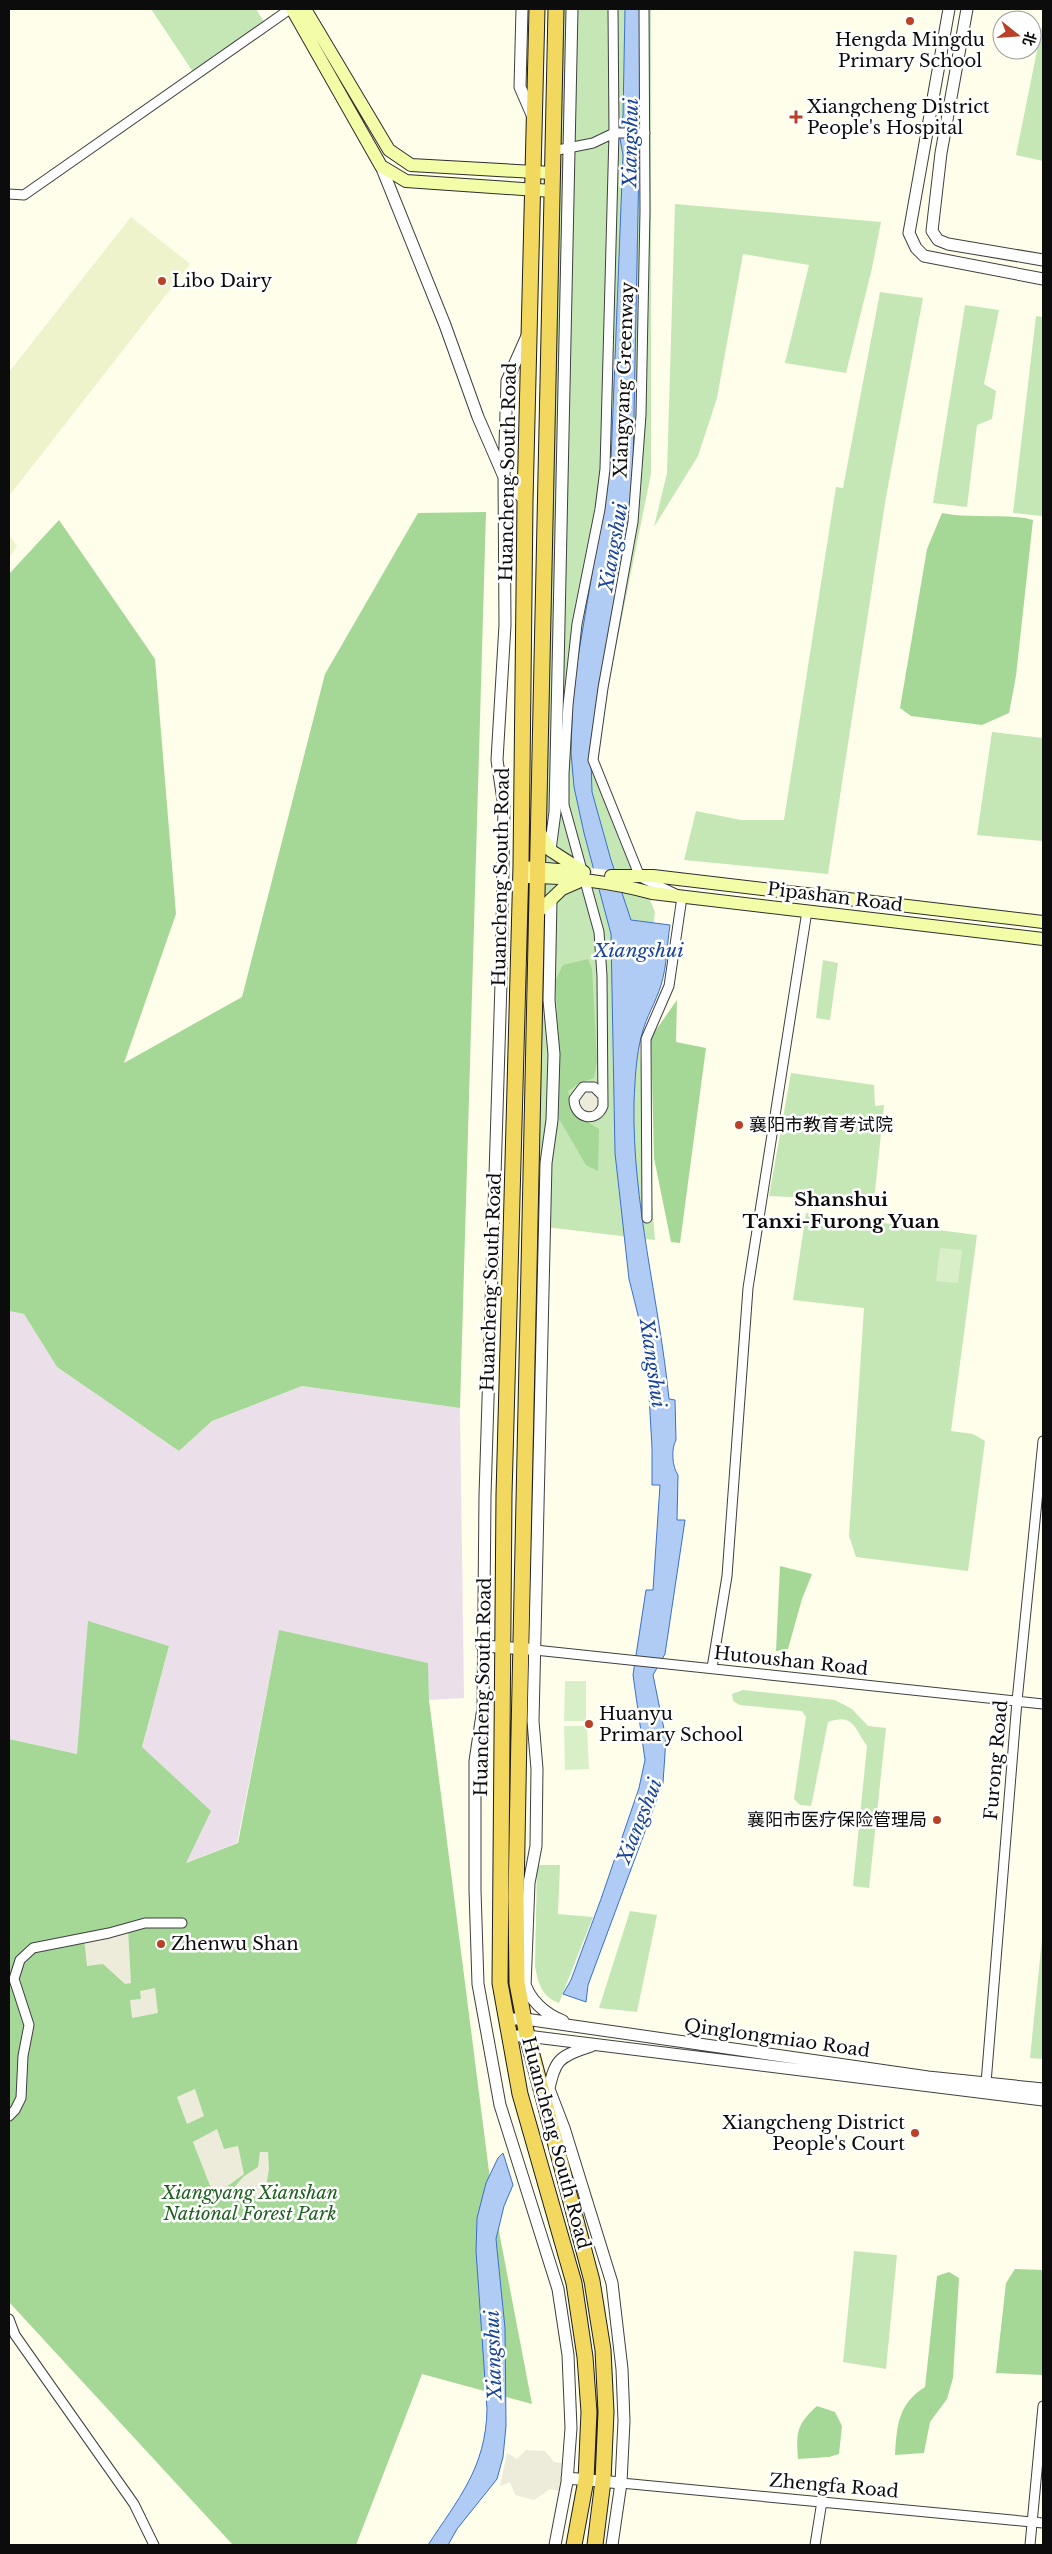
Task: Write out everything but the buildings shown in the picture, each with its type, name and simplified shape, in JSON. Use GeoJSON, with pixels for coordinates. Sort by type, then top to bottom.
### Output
{"type":"FeatureCollection","features":[{"type":"Feature","properties":{"kind":"highway","name":"Huancheng South Road"},"geometry":{"type":"LineString","coordinates":[[537,9],[525,501],[521,872],[504,1495],[500,1983],[520,2094],[574,2283],[585,2357],[589,2412],[586,2480],[574,2545]]}},
{"type":"Feature","properties":{"kind":"highway","name":"Huancheng South Road"},"geometry":{"type":"LineString","coordinates":[[556,9],[546,399],[539,831],[531,1101],[516,1954],[517,1983],[527,2036],[592,2281],[602,2350],[606,2412],[604,2481],[595,2545]]}},
{"type":"Feature","properties":{"kind":"main road"},"geometry":{"type":"LineString","coordinates":[[291,9],[381,166],[406,181],[552,191]]}},
{"type":"Feature","properties":{"kind":"main road"},"geometry":{"type":"LineString","coordinates":[[305,9],[388,150],[412,165],[552,173]]}},
{"type":"Feature","properties":{"kind":"main road"},"geometry":{"type":"LineString","coordinates":[[539,831],[550,850],[584,876]]}},
{"type":"Feature","properties":{"kind":"main road"},"geometry":{"type":"LineString","coordinates":[[521,872],[624,881]]}},
{"type":"Feature","properties":{"kind":"main road"},"geometry":{"type":"LineString","coordinates":[[537,913],[572,882],[584,876]]}},
{"type":"Feature","properties":{"kind":"main road","name":"Pipashan Road"},"geometry":{"type":"LineString","coordinates":[[624,881],[653,876],[1043,922]]}},
{"type":"Feature","properties":{"kind":"main road","name":"Pipashan Road"},"geometry":{"type":"LineString","coordinates":[[624,881],[652,893],[1043,939]]}},
{"type":"Feature","properties":{"kind":"street"},"geometry":{"type":"LineString","coordinates":[[9,194],[24,195],[291,9]]}},
{"type":"Feature","properties":{"kind":"street"},"geometry":{"type":"LineString","coordinates":[[522,9],[520,87],[535,122]]}},
{"type":"Feature","properties":{"kind":"street"},"geometry":{"type":"LineString","coordinates":[[550,850],[555,812],[571,147],[572,9]]}},
{"type":"Feature","properties":{"kind":"street","name":"Xiangyang Greenway"},"geometry":{"type":"LineString","coordinates":[[602,1094],[594,1088],[583,1088],[576,1094],[574,1104],[579,1114],[594,1116],[602,1110],[604,1102],[602,1094],[602,976],[599,932],[564,805],[564,774],[568,705],[577,624],[600,508],[605,469],[614,133],[613,9]]}},
{"type":"Feature","properties":{"kind":"street","name":"Xiangyang Greenway"},"geometry":{"type":"LineString","coordinates":[[640,877],[593,760],[603,688],[633,522],[642,415],[644,9]]}},
{"type":"Feature","properties":{"kind":"street"},"geometry":{"type":"LineString","coordinates":[[949,9],[909,233],[924,256],[1043,279]]}},
{"type":"Feature","properties":{"kind":"street"},"geometry":{"type":"LineString","coordinates":[[967,9],[941,153],[932,231],[938,240],[948,244],[1043,260]]}},
{"type":"Feature","properties":{"kind":"street"},"geometry":{"type":"LineString","coordinates":[[553,150],[593,143],[614,133],[644,133]]}},
{"type":"Feature","properties":{"kind":"street"},"geometry":{"type":"LineString","coordinates":[[381,166],[445,325],[478,417],[504,477],[525,501]]}},
{"type":"Feature","properties":{"kind":"street"},"geometry":{"type":"LineString","coordinates":[[530,332],[507,381],[504,477],[505,626],[498,760],[504,807],[503,872],[482,1646],[483,1708],[475,1761],[478,1984],[500,2105],[558,2290],[571,2386],[571,2428],[567,2478],[555,2545]]}},
{"type":"Feature","properties":{"kind":"street"},"geometry":{"type":"LineString","coordinates":[[503,872],[521,872]]}},
{"type":"Feature","properties":{"kind":"street"},"geometry":{"type":"LineString","coordinates":[[640,877],[682,897],[669,986],[646,1039],[646,1218]]}},
{"type":"Feature","properties":{"kind":"street"},"geometry":{"type":"LineString","coordinates":[[525,1987],[529,1883],[536,1846],[537,1769],[533,1721],[546,1163],[552,1120],[554,1054],[549,1000],[551,899]]}},
{"type":"Feature","properties":{"kind":"street"},"geometry":{"type":"LineString","coordinates":[[712,1668],[727,1576],[748,1288],[807,912]]}},
{"type":"Feature","properties":{"kind":"street","name":"Furong Road"},"geometry":{"type":"LineString","coordinates":[[986,2083],[1017,1701],[1043,1447]]}},
{"type":"Feature","properties":{"kind":"street"},"geometry":{"type":"LineString","coordinates":[[482,1646],[535,1650]]}},
{"type":"Feature","properties":{"kind":"street","name":"Hutoushan Road"},"geometry":{"type":"LineString","coordinates":[[535,1650],[1043,1704]]}},
{"type":"Feature","properties":{"kind":"street"},"geometry":{"type":"LineString","coordinates":[[9,2116],[15,2110],[21,2098],[23,2056],[29,2025],[14,1980],[20,1960],[33,1948],[109,1933],[145,1923],[182,1923]]}},
{"type":"Feature","properties":{"kind":"street"},"geometry":{"type":"LineString","coordinates":[[516,1954],[525,1987],[536,2003],[550,2016],[581,2028]]}},
{"type":"Feature","properties":{"kind":"street","name":"Qinglongmiao Road"},"geometry":{"type":"LineString","coordinates":[[506,2019],[525,2019],[928,2077],[1043,2089]]}},
{"type":"Feature","properties":{"kind":"street","name":"Qinglongmiao Road"},"geometry":{"type":"LineString","coordinates":[[509,2036],[527,2036],[1043,2100]]}},
{"type":"Feature","properties":{"kind":"street"},"geometry":{"type":"LineString","coordinates":[[544,2105],[554,2068],[562,2056],[596,2045]]}},
{"type":"Feature","properties":{"kind":"street"},"geometry":{"type":"LineString","coordinates":[[549,2088],[564,2128],[612,2283],[622,2369],[624,2421],[621,2483],[612,2545]]}},
{"type":"Feature","properties":{"kind":"street"},"geometry":{"type":"LineString","coordinates":[[9,2318],[15,2335],[134,2504],[154,2545]]}},
{"type":"Feature","properties":{"kind":"street"},"geometry":{"type":"LineString","coordinates":[[1030,2545],[1043,2406]]}},
{"type":"Feature","properties":{"kind":"street"},"geometry":{"type":"LineString","coordinates":[[567,2478],[621,2483]]}},
{"type":"Feature","properties":{"kind":"street","name":"Zhengfa Road"},"geometry":{"type":"LineString","coordinates":[[621,2483],[1043,2523]]}},
{"type":"Feature","properties":{"kind":"street"},"geometry":{"type":"LineString","coordinates":[[815,2545],[822,2501]]}},
{"type":"Feature","properties":{"kind":"shaded area"},"geometry":{"type":"Polygon","coordinates":[[[579,1090],[598,1090],[602,1109],[583,1116],[575,1094],[579,1090]]]}},
{"type":"Feature","properties":{"kind":"shaded area"},"geometry":{"type":"Polygon","coordinates":[[[9,1311],[24,1314],[57,1367],[179,1451],[212,1421],[302,1386],[460,1408],[464,1698],[429,1700],[427,1663],[279,1631],[237,1843],[185,1863],[142,1747],[169,1646],[77,1754],[9,1739],[9,1311]]]}},
{"type":"Feature","properties":{"kind":"shaded area"},"geometry":{"type":"Polygon","coordinates":[[[128,1928],[131,1983],[125,1984],[103,1964],[87,1966],[84,1938],[128,1928]]]}},
{"type":"Feature","properties":{"kind":"shaded area"},"geometry":{"type":"Polygon","coordinates":[[[155,1988],[158,2013],[132,2018],[130,2000],[141,1999],[140,1991],[155,1988]]]}},
{"type":"Feature","properties":{"kind":"shaded area"},"geometry":{"type":"Polygon","coordinates":[[[195,2089],[204,2116],[187,2124],[177,2097],[195,2089]]]}},
{"type":"Feature","properties":{"kind":"shaded area"},"geometry":{"type":"Polygon","coordinates":[[[217,2129],[224,2149],[238,2146],[244,2174],[214,2196],[193,2142],[217,2129]]]}},
{"type":"Feature","properties":{"kind":"shaded area"},"geometry":{"type":"Polygon","coordinates":[[[260,2152],[268,2152],[269,2169],[264,2199],[232,2190],[243,2177],[258,2167],[260,2152]]]}},
{"type":"Feature","properties":{"kind":"shaded area"},"geometry":{"type":"Polygon","coordinates":[[[526,2450],[545,2451],[554,2462],[568,2464],[565,2492],[550,2489],[534,2500],[515,2495],[510,2482],[500,2486],[507,2453],[517,2459],[526,2450]]]}},
{"type":"Feature","properties":{"kind":"green space"},"geometry":{"type":"Polygon","coordinates":[[[151,9],[256,9],[266,25],[195,75],[151,9]]]}},
{"type":"Feature","properties":{"kind":"green space"},"geometry":{"type":"Polygon","coordinates":[[[556,9],[651,9],[651,474],[593,760],[655,912],[639,1040],[655,1240],[529,1225],[556,9]]]}},
{"type":"Feature","properties":{"kind":"green space"},"geometry":{"type":"Polygon","coordinates":[[[1043,21],[1043,161],[1016,155],[1035,60],[1042,60],[1043,21]]]}},
{"type":"Feature","properties":{"kind":"green space"},"geometry":{"type":"Polygon","coordinates":[[[675,204],[881,222],[872,268],[846,373],[785,363],[809,265],[743,254],[717,398],[698,456],[654,527],[667,473],[675,204]]]}},
{"type":"Feature","properties":{"kind":"green space"},"geometry":{"type":"Polygon","coordinates":[[[131,217],[190,264],[9,496],[9,372],[131,217]]]}},
{"type":"Feature","properties":{"kind":"green space"},"geometry":{"type":"Polygon","coordinates":[[[880,292],[923,298],[886,497],[828,874],[684,860],[696,811],[741,820],[784,820],[836,487],[843,488],[880,292]]]}},
{"type":"Feature","properties":{"kind":"green space"},"geometry":{"type":"Polygon","coordinates":[[[965,305],[999,310],[984,384],[996,391],[992,419],[977,425],[967,507],[933,503],[965,305]]]}},
{"type":"Feature","properties":{"kind":"green space"},"geometry":{"type":"Polygon","coordinates":[[[1036,316],[1043,317],[1042,516],[1013,513],[1036,316]]]}},
{"type":"Feature","properties":{"kind":"green space"},"geometry":{"type":"Polygon","coordinates":[[[486,512],[460,1408],[302,1386],[212,1421],[179,1451],[57,1367],[24,1314],[9,1311],[9,574],[59,520],[155,659],[176,914],[124,1063],[242,997],[325,674],[418,513],[486,512]]]}},
{"type":"Feature","properties":{"kind":"green space"},"geometry":{"type":"Polygon","coordinates":[[[942,513],[1033,520],[1016,676],[1009,713],[982,725],[911,716],[900,708],[927,549],[942,513]]]}},
{"type":"Feature","properties":{"kind":"green space"},"geometry":{"type":"Polygon","coordinates":[[[9,535],[17,546],[9,558],[9,535]]]}},
{"type":"Feature","properties":{"kind":"green space"},"geometry":{"type":"Polygon","coordinates":[[[992,732],[1043,738],[1042,841],[977,835],[992,732]]]}},
{"type":"Feature","properties":{"kind":"green space"},"geometry":{"type":"Polygon","coordinates":[[[588,959],[592,969],[597,1061],[594,1078],[579,1083],[568,1091],[576,1115],[599,1129],[598,1171],[586,1165],[559,1119],[559,1044],[555,981],[563,965],[588,959]]]}},
{"type":"Feature","properties":{"kind":"green space"},"geometry":{"type":"Polygon","coordinates":[[[823,960],[838,963],[830,1020],[816,1018],[823,960]]]}},
{"type":"Feature","properties":{"kind":"green space"},"geometry":{"type":"Polygon","coordinates":[[[677,1000],[676,1042],[706,1048],[680,1243],[671,1242],[654,1158],[651,1037],[677,1000]]]}},
{"type":"Feature","properties":{"kind":"green space"},"geometry":{"type":"Polygon","coordinates":[[[791,1073],[874,1085],[875,1106],[884,1105],[874,1201],[769,1196],[791,1073]]]}},
{"type":"Feature","properties":{"kind":"green space"},"geometry":{"type":"Polygon","coordinates":[[[806,1213],[977,1235],[951,1431],[973,1434],[985,1441],[968,1571],[856,1557],[849,1536],[864,1308],[793,1300],[806,1213]]]}},
{"type":"Feature","properties":{"kind":"green space"},"geometry":{"type":"Polygon","coordinates":[[[940,1248],[962,1250],[958,1283],[936,1281],[940,1248]]]}},
{"type":"Feature","properties":{"kind":"green space"},"geometry":{"type":"Polygon","coordinates":[[[780,1566],[812,1574],[802,1599],[788,1649],[776,1651],[780,1566]]]}},
{"type":"Feature","properties":{"kind":"green space","name":"Xiangyang Xianshan National Forest Park"},"geometry":{"type":"Polygon","coordinates":[[[88,1621],[169,1646],[142,1747],[211,1811],[186,1863],[238,1843],[279,1630],[428,1663],[429,1700],[492,2195],[532,2404],[422,2374],[356,2545],[233,2545],[9,2302],[9,1739],[77,1754],[88,1621]]]}},
{"type":"Feature","properties":{"kind":"green space"},"geometry":{"type":"Polygon","coordinates":[[[565,1681],[586,1681],[586,1721],[564,1721],[565,1681]]]}},
{"type":"Feature","properties":{"kind":"green space"},"geometry":{"type":"Polygon","coordinates":[[[743,1690],[835,1700],[852,1709],[868,1726],[886,1728],[869,1888],[853,1886],[867,1746],[856,1728],[843,1719],[828,1722],[811,1806],[800,1805],[794,1799],[806,1717],[802,1711],[740,1705],[733,1701],[732,1694],[743,1690]]]}},
{"type":"Feature","properties":{"kind":"green space"},"geometry":{"type":"Polygon","coordinates":[[[564,1726],[587,1726],[589,1769],[565,1770],[564,1726]]]}},
{"type":"Feature","properties":{"kind":"green space"},"geometry":{"type":"Polygon","coordinates":[[[537,1865],[560,1865],[558,1914],[593,1917],[559,2003],[548,1997],[542,1989],[535,1966],[537,1865]]]}},
{"type":"Feature","properties":{"kind":"green space"},"geometry":{"type":"Polygon","coordinates":[[[630,1911],[657,1915],[637,2012],[599,2008],[630,1911]]]}},
{"type":"Feature","properties":{"kind":"green space"},"geometry":{"type":"Polygon","coordinates":[[[1043,1929],[1043,2059],[1030,2058],[1043,1929]]]}},
{"type":"Feature","properties":{"kind":"green space"},"geometry":{"type":"Polygon","coordinates":[[[854,2251],[897,2255],[886,2369],[843,2362],[854,2251]]]}},
{"type":"Feature","properties":{"kind":"green space"},"geometry":{"type":"Polygon","coordinates":[[[1015,2269],[1043,2270],[1043,2375],[996,2373],[1006,2283],[1015,2269]]]}},
{"type":"Feature","properties":{"kind":"green space"},"geometry":{"type":"Polygon","coordinates":[[[949,2272],[959,2278],[953,2378],[947,2399],[930,2422],[924,2453],[895,2455],[898,2425],[904,2408],[925,2387],[937,2276],[949,2272]]]}},
{"type":"Feature","properties":{"kind":"green space"},"geometry":{"type":"Polygon","coordinates":[[[817,2406],[835,2412],[842,2426],[839,2454],[829,2457],[798,2459],[797,2442],[799,2429],[805,2418],[817,2406]]]}},
{"type":"Feature","properties":{"kind":"water","name":"Xiangshui"},"geometry":{"type":"Polygon","coordinates":[[[625,9],[642,9],[633,466],[629,521],[591,760],[592,792],[611,860],[631,920],[670,925],[663,978],[644,1028],[638,1050],[634,1102],[637,1177],[642,1214],[669,1399],[675,1400],[676,1440],[673,1448],[673,1458],[674,1467],[678,1475],[677,1520],[685,1520],[665,1654],[653,1675],[666,1739],[663,1783],[588,1985],[586,2002],[563,1994],[571,1980],[601,1899],[639,1788],[645,1760],[633,1675],[646,1590],[653,1590],[660,1485],[652,1485],[652,1448],[645,1324],[640,1323],[629,1279],[615,1153],[611,934],[584,833],[574,787],[571,753],[573,687],[611,461],[623,155],[619,133],[623,116],[625,9]]]}},
{"type":"Feature","properties":{"kind":"water","name":"Xiangshui"},"geometry":{"type":"Polygon","coordinates":[[[503,2153],[513,2185],[504,2206],[496,2239],[505,2328],[506,2426],[503,2457],[497,2479],[457,2529],[448,2545],[428,2545],[460,2497],[476,2466],[482,2449],[487,2409],[476,2251],[477,2218],[486,2183],[498,2158],[503,2153]]]}},
{"type":"Feature","properties":{"kind":"pier"},"geometry":{"type":"Polygon","coordinates":[[[591,868],[617,871],[624,893],[597,889],[591,868]]]}},
{"type":"Feature","properties":{"kind":"place","name":"Hengda Mingdu Primary School"},"geometry":{"type":"Point","coordinates":[910,21]}},
{"type":"Feature","properties":{"kind":"place","name":"Xiangcheng District People's Hospital"},"geometry":{"type":"Point","coordinates":[796,117]}},
{"type":"Feature","properties":{"kind":"place","name":"Libo Dairy"},"geometry":{"type":"Point","coordinates":[162,281]}},
{"type":"Feature","properties":{"kind":"place","name":"襄阳市教育考试院"},"geometry":{"type":"Point","coordinates":[739,1125]}},
{"type":"Feature","properties":{"kind":"place","name":"Huanyu Primary School"},"geometry":{"type":"Point","coordinates":[589,1724]}},
{"type":"Feature","properties":{"kind":"place","name":"襄阳市医疗保险管理局"},"geometry":{"type":"Point","coordinates":[937,1820]}},
{"type":"Feature","properties":{"kind":"place","name":"Zhenwu Shan"},"geometry":{"type":"Point","coordinates":[161,1944]}},
{"type":"Feature","properties":{"kind":"place","name":"Xiangcheng District People's Court"},"geometry":{"type":"Point","coordinates":[915,2133]}},
{"type":"Feature","properties":{"kind":"district","name":"Shanshui Tanxi-Furong Yuan"},"geometry":{"type":"Point","coordinates":[841,1210]}}]}
